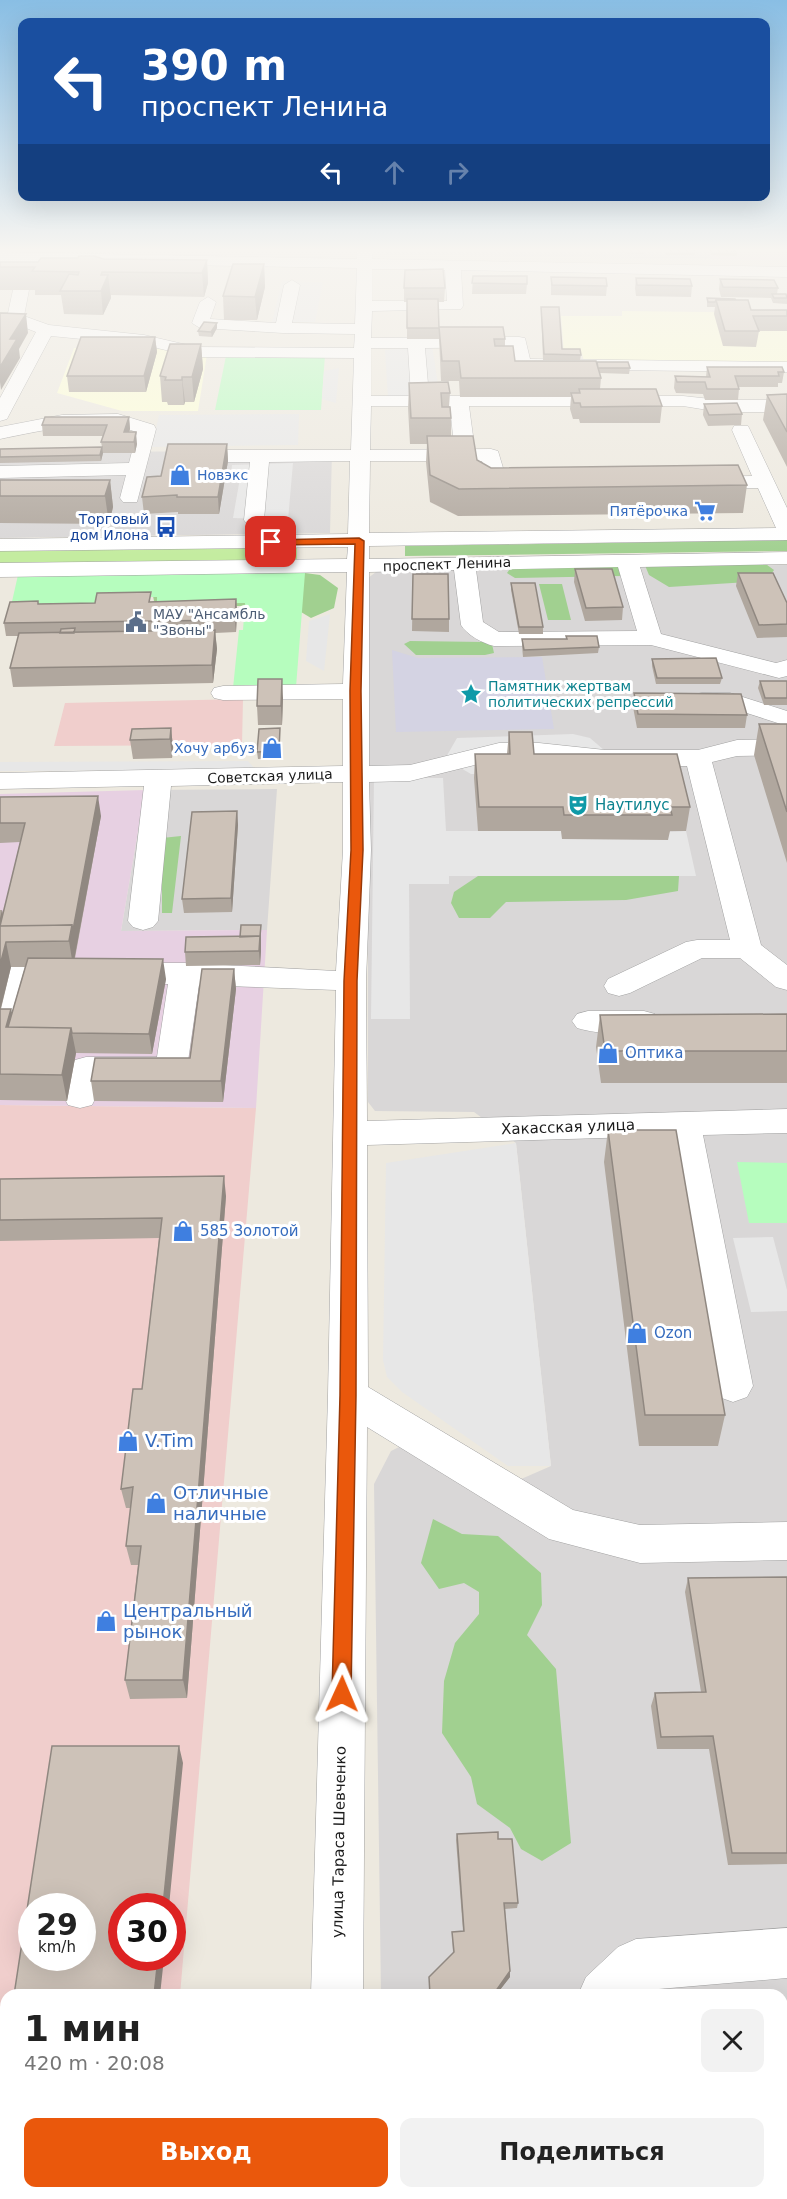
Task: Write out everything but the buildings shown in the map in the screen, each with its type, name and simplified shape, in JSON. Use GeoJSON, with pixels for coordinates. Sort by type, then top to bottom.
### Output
{"type":"FeatureCollection","features":[{"type":"Feature","properties":{"kind":"street"},"geometry":{"type":"LineString","coordinates":[[0,415],[5,395],[32,351]]}},
{"type":"Feature","properties":{"kind":"street"},"geometry":{"type":"LineString","coordinates":[[190,351],[217,351]]}},
{"type":"Feature","properties":{"kind":"street","name":"улица Тараса Шевченко"},"geometry":{"type":"LineString","coordinates":[[337,1989],[348,1395],[351,981],[357,850],[356,691],[363,351]]}},
{"type":"Feature","properties":{"kind":"street"},"geometry":{"type":"LineString","coordinates":[[417,351],[420,401]]}},
{"type":"Feature","properties":{"kind":"street"},"geometry":{"type":"LineString","coordinates":[[520,351],[523,376],[607,377],[613,401]]}},
{"type":"Feature","properties":{"kind":"street"},"geometry":{"type":"LineString","coordinates":[[522,364],[787,367]]}},
{"type":"Feature","properties":{"kind":"street"},"geometry":{"type":"LineString","coordinates":[[613,401],[714,366]]}},
{"type":"Feature","properties":{"kind":"street"},"geometry":{"type":"LineString","coordinates":[[361,401],[683,401],[720,406],[787,406]]}},
{"type":"Feature","properties":{"kind":"street"},"geometry":{"type":"LineString","coordinates":[[459,401],[463,436]]}},
{"type":"Feature","properties":{"kind":"street"},"geometry":{"type":"LineString","coordinates":[[0,433],[62,421],[118,420],[147,429],[120,544]]}},
{"type":"Feature","properties":{"kind":"street"},"geometry":{"type":"LineString","coordinates":[[741,430],[787,532]]}},
{"type":"Feature","properties":{"kind":"street"},"geometry":{"type":"LineString","coordinates":[[0,472],[260,456],[491,455],[497,484],[542,484]]}},
{"type":"Feature","properties":{"kind":"street"},"geometry":{"type":"LineString","coordinates":[[254,520],[260,456]]}},
{"type":"Feature","properties":{"kind":"street"},"geometry":{"type":"LineString","coordinates":[[684,483],[765,482]]}},
{"type":"Feature","properties":{"kind":"street"},"geometry":{"type":"LineString","coordinates":[[107,498],[130,498]]}},
{"type":"Feature","properties":{"kind":"street","name":"проспект Ленина"},"geometry":{"type":"LineString","coordinates":[[0,545],[359,541],[787,532]]}},
{"type":"Feature","properties":{"kind":"street"},"geometry":{"type":"LineString","coordinates":[[627,560],[651,638]]}},
{"type":"Feature","properties":{"kind":"street","name":"проспект Ленина"},"geometry":{"type":"LineString","coordinates":[[0,570],[627,560],[784,565]]}},
{"type":"Feature","properties":{"kind":"street"},"geometry":{"type":"LineString","coordinates":[[464,562],[472,626],[494,639],[651,638],[779,671],[787,667]]}},
{"type":"Feature","properties":{"kind":"street"},"geometry":{"type":"LineString","coordinates":[[223,693],[356,691]]}},
{"type":"Feature","properties":{"kind":"street"},"geometry":{"type":"LineString","coordinates":[[676,700],[730,700],[787,718]]}},
{"type":"Feature","properties":{"kind":"street","name":"Советская улица"},"geometry":{"type":"LineString","coordinates":[[0,781],[410,773],[499,751],[538,751],[605,758],[698,758],[737,748],[787,747]]}},
{"type":"Feature","properties":{"kind":"street"},"geometry":{"type":"LineString","coordinates":[[698,758],[747,949]]}},
{"type":"Feature","properties":{"kind":"street"},"geometry":{"type":"LineString","coordinates":[[143,921],[158,779]]}},
{"type":"Feature","properties":{"kind":"street"},"geometry":{"type":"LineString","coordinates":[[619,986],[697,949],[747,949],[787,980]]}},
{"type":"Feature","properties":{"kind":"street"},"geometry":{"type":"LineString","coordinates":[[7,1024],[20,973],[185,973],[278,980],[351,981]]}},
{"type":"Feature","properties":{"kind":"street"},"geometry":{"type":"LineString","coordinates":[[80,1097],[86,1068],[171,1068],[185,973]]}},
{"type":"Feature","properties":{"kind":"street"},"geometry":{"type":"LineString","coordinates":[[588,1021],[670,1021]]}},
{"type":"Feature","properties":{"kind":"street","name":"Хакасская улица"},"geometry":{"type":"LineString","coordinates":[[350,1133],[437,1133],[787,1121]]}},
{"type":"Feature","properties":{"kind":"street"},"geometry":{"type":"LineString","coordinates":[[684,1123],[733,1386]]}},
{"type":"Feature","properties":{"kind":"street"},"geometry":{"type":"LineString","coordinates":[[348,1395],[564,1526],[640,1544],[787,1541]]}},
{"type":"Feature","properties":{"kind":"street"},"geometry":{"type":"LineString","coordinates":[[620,1980],[787,1953]]}},
{"type":"Feature","properties":{"kind":"shaded area"},"geometry":{"type":"Polygon","coordinates":[[[73,351],[208,351],[198,411],[122,411],[57,393],[73,351]]]}},
{"type":"Feature","properties":{"kind":"shaded area"},"geometry":{"type":"Polygon","coordinates":[[[385,351],[433,351],[438,385],[454,398],[388,398],[385,351]]]}},
{"type":"Feature","properties":{"kind":"shaded area"},"geometry":{"type":"Polygon","coordinates":[[[564,351],[787,351],[787,363],[584,361],[582,354],[564,354],[564,351]]]}},
{"type":"Feature","properties":{"kind":"shaded area"},"geometry":{"type":"Polygon","coordinates":[[[339,368],[336,403],[322,399],[324,371],[339,368]]]}},
{"type":"Feature","properties":{"kind":"shaded area"},"geometry":{"type":"Polygon","coordinates":[[[299,414],[298,445],[152,447],[159,415],[299,414]]]}},
{"type":"Feature","properties":{"kind":"shaded area"},"geometry":{"type":"Polygon","coordinates":[[[332,451],[330,533],[0,538],[0,452],[332,451]]]}},
{"type":"Feature","properties":{"kind":"shaded area"},"geometry":{"type":"Polygon","coordinates":[[[293,463],[288,520],[233,518],[240,478],[231,474],[232,465],[293,463]]]}},
{"type":"Feature","properties":{"kind":"shaded area"},"geometry":{"type":"Polygon","coordinates":[[[787,565],[787,1989],[381,1989],[374,1484],[391,1451],[403,1445],[480,1497],[551,1466],[516,1143],[474,1112],[375,1111],[368,1102],[368,578],[376,572],[391,569],[787,565]]]}},
{"type":"Feature","properties":{"kind":"shaded area"},"geometry":{"type":"Polygon","coordinates":[[[330,614],[324,671],[306,661],[309,621],[330,614]]]}},
{"type":"Feature","properties":{"kind":"shaded area","name":"Памятник жертвам политических репрессий"},"geometry":{"type":"Polygon","coordinates":[[[392,650],[418,658],[542,657],[554,729],[396,732],[392,650]]]}},
{"type":"Feature","properties":{"kind":"shaded area"},"geometry":{"type":"Polygon","coordinates":[[[243,699],[242,745],[54,746],[65,703],[243,699]]]}},
{"type":"Feature","properties":{"kind":"shaded area"},"geometry":{"type":"Polygon","coordinates":[[[573,734],[590,738],[604,750],[655,753],[501,774],[471,774],[445,759],[457,738],[573,734]]]}},
{"type":"Feature","properties":{"kind":"shaded area"},"geometry":{"type":"Polygon","coordinates":[[[248,761],[256,770],[0,771],[0,762],[248,761]]]}},
{"type":"Feature","properties":{"kind":"shaded area"},"geometry":{"type":"Polygon","coordinates":[[[374,778],[443,778],[446,831],[561,831],[563,839],[686,831],[696,876],[449,876],[449,884],[409,884],[410,1019],[371,1019],[374,778]]]}},
{"type":"Feature","properties":{"kind":"shaded area"},"geometry":{"type":"Polygon","coordinates":[[[277,789],[267,930],[121,931],[145,790],[277,789]]]}},
{"type":"Feature","properties":{"kind":"shaded area"},"geometry":{"type":"Polygon","coordinates":[[[145,790],[121,931],[267,930],[256,1108],[0,1105],[0,794],[145,790]]]}},
{"type":"Feature","properties":{"kind":"shaded area","name":"Центральный рынок"},"geometry":{"type":"Polygon","coordinates":[[[0,1105],[256,1108],[186,1925],[186,1893],[108,1893],[108,1971],[182,1971],[181,1989],[0,1989],[0,1105]]]}},
{"type":"Feature","properties":{"kind":"shaded area"},"geometry":{"type":"Polygon","coordinates":[[[516,1143],[551,1466],[508,1466],[402,1392],[387,1377],[383,1360],[386,1163],[516,1143]]]}},
{"type":"Feature","properties":{"kind":"shaded area"},"geometry":{"type":"Polygon","coordinates":[[[773,1237],[787,1290],[787,1311],[751,1312],[733,1238],[773,1237]]]}},
{"type":"Feature","properties":{"kind":"green space"},"geometry":{"type":"Polygon","coordinates":[[[325,355],[321,410],[215,410],[226,356],[325,355]]]}},
{"type":"Feature","properties":{"kind":"green space"},"geometry":{"type":"Polygon","coordinates":[[[787,540],[787,551],[405,556],[405,546],[787,540]]]}},
{"type":"Feature","properties":{"kind":"green space"},"geometry":{"type":"Polygon","coordinates":[[[297,546],[297,561],[0,565],[0,549],[297,546]]]}},
{"type":"Feature","properties":{"kind":"green space"},"geometry":{"type":"Polygon","coordinates":[[[763,562],[774,570],[766,581],[669,587],[649,575],[644,563],[763,562]]]}},
{"type":"Feature","properties":{"kind":"green space"},"geometry":{"type":"Polygon","coordinates":[[[620,565],[622,576],[515,578],[507,573],[512,566],[620,565]]]}},
{"type":"Feature","properties":{"kind":"green space"},"geometry":{"type":"Polygon","coordinates":[[[171,572],[305,573],[320,575],[338,588],[334,608],[311,618],[291,606],[182,606],[154,601],[152,591],[171,572]]]}},
{"type":"Feature","properties":{"kind":"green space"},"geometry":{"type":"Polygon","coordinates":[[[305,573],[296,687],[233,688],[239,630],[243,630],[245,603],[157,604],[157,597],[98,597],[97,604],[11,606],[18,575],[305,573]]]}},
{"type":"Feature","properties":{"kind":"green space"},"geometry":{"type":"Polygon","coordinates":[[[539,584],[562,584],[571,620],[548,620],[539,584]]]}},
{"type":"Feature","properties":{"kind":"green space"},"geometry":{"type":"Polygon","coordinates":[[[410,641],[485,642],[492,644],[494,653],[416,655],[404,644],[410,641]]]}},
{"type":"Feature","properties":{"kind":"green space"},"geometry":{"type":"Polygon","coordinates":[[[181,836],[172,913],[162,913],[162,838],[181,836]]]}},
{"type":"Feature","properties":{"kind":"green space"},"geometry":{"type":"Polygon","coordinates":[[[478,876],[679,876],[678,891],[626,900],[506,902],[490,918],[459,918],[451,903],[454,892],[478,876]]]}},
{"type":"Feature","properties":{"kind":"green space"},"geometry":{"type":"Polygon","coordinates":[[[737,1162],[787,1163],[787,1223],[749,1223],[737,1162]]]}},
{"type":"Feature","properties":{"kind":"green space"},"geometry":{"type":"Polygon","coordinates":[[[433,1519],[462,1534],[498,1536],[541,1573],[542,1605],[527,1635],[556,1669],[571,1843],[542,1861],[521,1849],[510,1828],[477,1804],[471,1777],[442,1733],[444,1681],[455,1643],[479,1614],[479,1592],[464,1583],[439,1589],[421,1563],[433,1519]]]}},
{"type":"Feature","properties":{"kind":"place","name":"Новэкс"},"geometry":{"type":"Point","coordinates":[180,475]}},
{"type":"Feature","properties":{"kind":"place","name":"Пятёрочка"},"geometry":{"type":"Point","coordinates":[705,511]}},
{"type":"Feature","properties":{"kind":"place","name":"Торговый дом Илона"},"geometry":{"type":"Point","coordinates":[166,527]}},
{"type":"Feature","properties":{"kind":"place","name":"МАУ \"Ансамбль \"Звоны\""},"geometry":{"type":"Point","coordinates":[136,622]}},
{"type":"Feature","properties":{"kind":"place","name":"Памятник жертвам политических репрессий"},"geometry":{"type":"Point","coordinates":[471,694]}},
{"type":"Feature","properties":{"kind":"place","name":"Хочу арбуз"},"geometry":{"type":"Point","coordinates":[272,748]}},
{"type":"Feature","properties":{"kind":"place","name":"Наутилус"},"geometry":{"type":"Point","coordinates":[578,805]}},
{"type":"Feature","properties":{"kind":"place","name":"Оптика"},"geometry":{"type":"Point","coordinates":[608,1053]}},
{"type":"Feature","properties":{"kind":"place","name":"585 Золотой"},"geometry":{"type":"Point","coordinates":[183,1231]}},
{"type":"Feature","properties":{"kind":"place","name":"Ozon"},"geometry":{"type":"Point","coordinates":[637,1333]}},
{"type":"Feature","properties":{"kind":"place","name":"V.Tim"},"geometry":{"type":"Point","coordinates":[128,1441]}},
{"type":"Feature","properties":{"kind":"place","name":"Отличные наличные"},"geometry":{"type":"Point","coordinates":[156,1503]}},
{"type":"Feature","properties":{"kind":"place","name":"Центральный рынок"},"geometry":{"type":"Point","coordinates":[106,1621]}},
{"type":"Feature","properties":{"kind":"route"},"geometry":{"type":"LineString","coordinates":[[271,542],[359,541],[356,691],[357,850],[351,981],[348,1395],[342,1694]]}}]}
